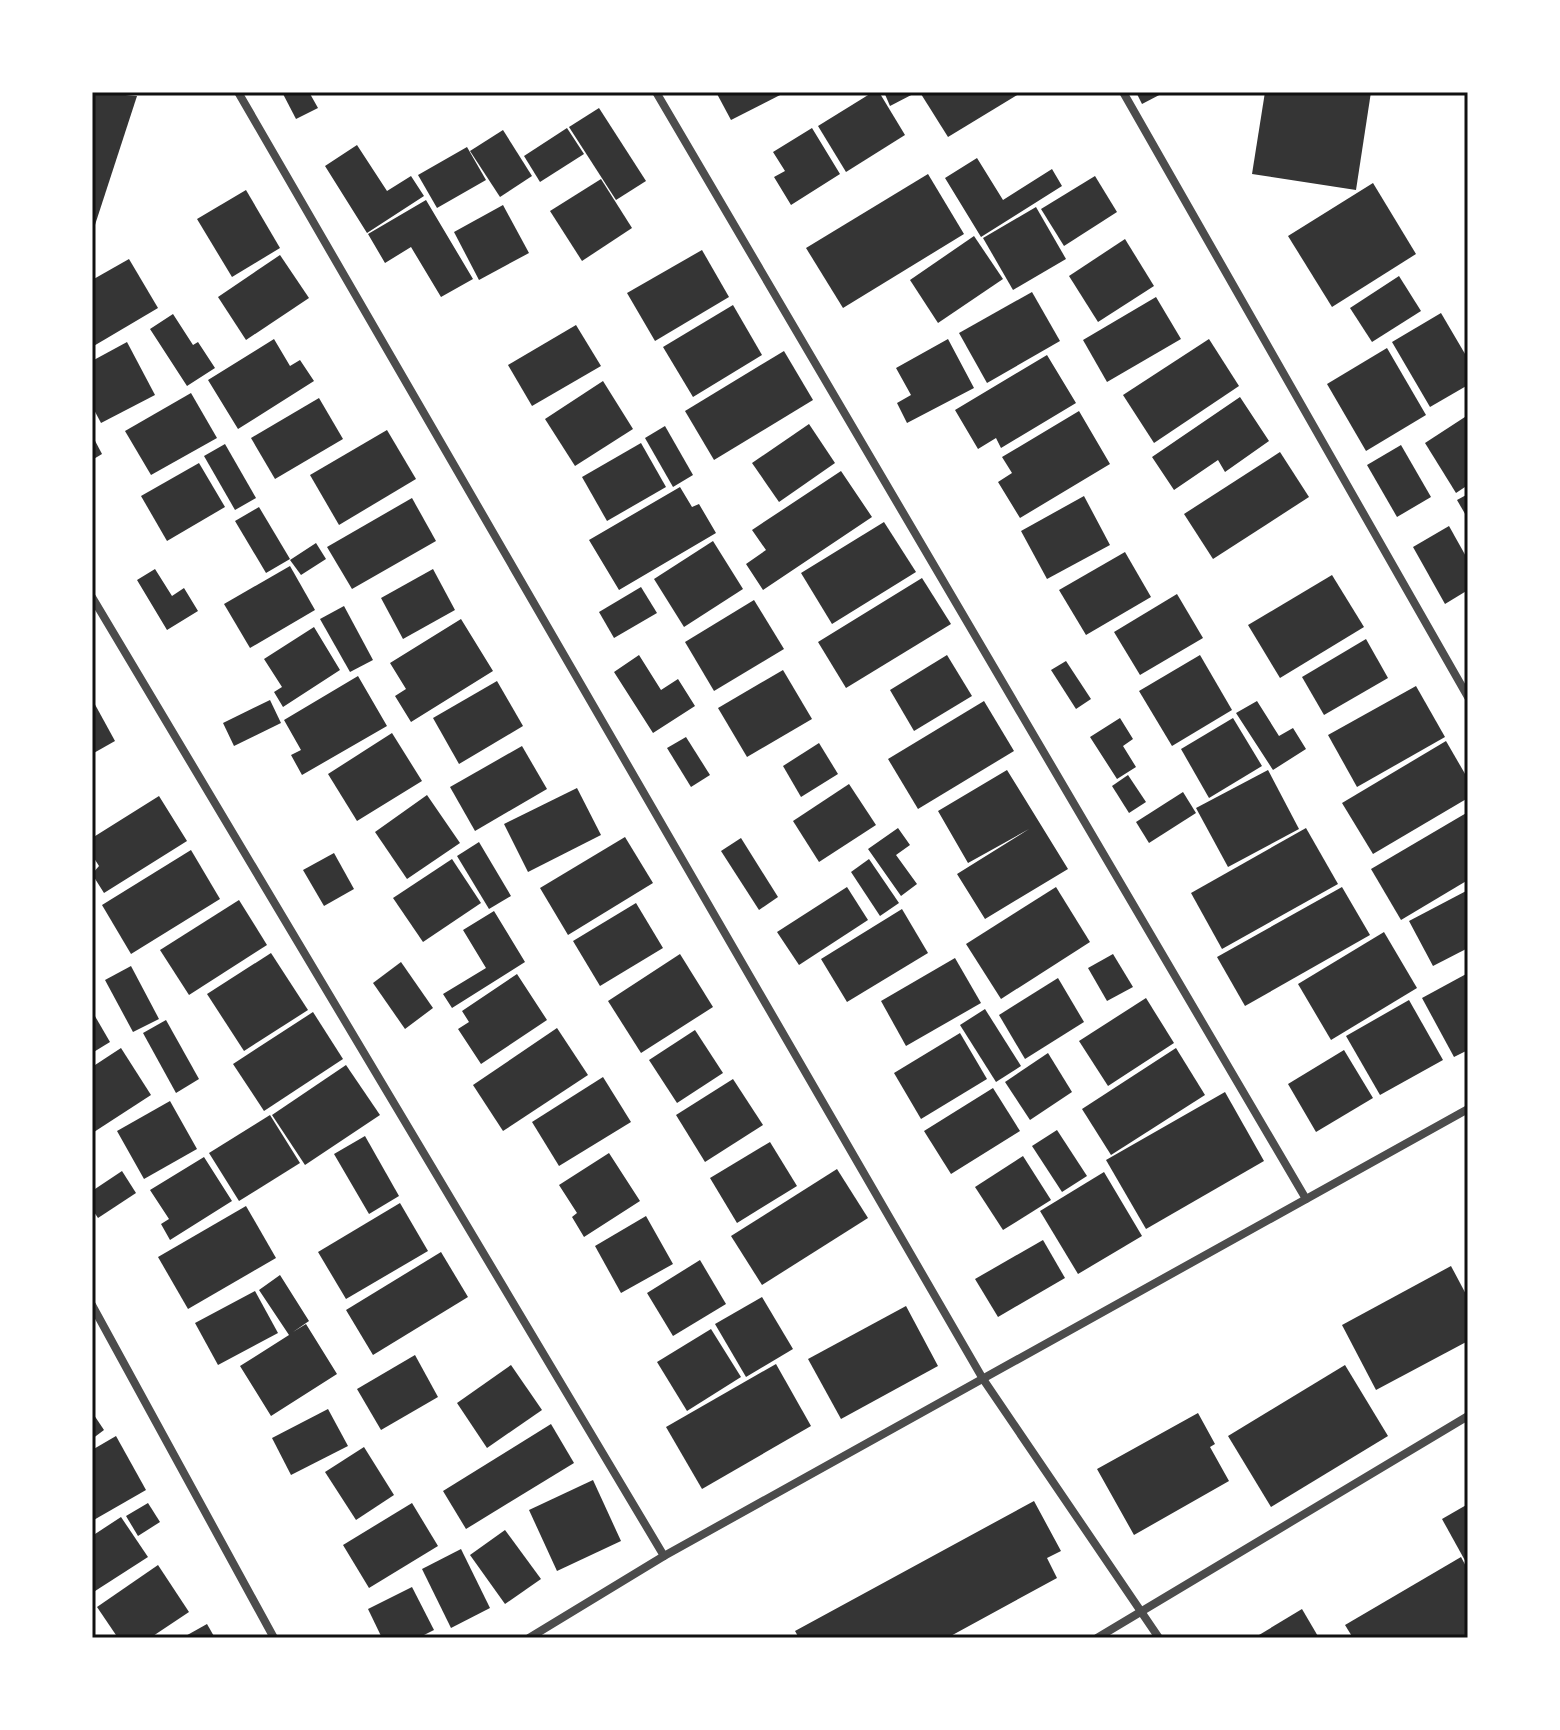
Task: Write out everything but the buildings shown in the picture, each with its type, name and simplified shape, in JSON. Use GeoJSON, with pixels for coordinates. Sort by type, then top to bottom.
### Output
{"type":"FeatureCollection","features":[{"type":"Feature","properties":{"kind":"street"},"geometry":{"type":"LineString","coordinates":[[238,92],[983,1379],[1159,1638]]}},
{"type":"Feature","properties":{"kind":"street"},"geometry":{"type":"LineString","coordinates":[[656,92],[1306,1199]]}},
{"type":"Feature","properties":{"kind":"street"},"geometry":{"type":"LineString","coordinates":[[1123,92],[1468,697]]}},
{"type":"Feature","properties":{"kind":"street"},"geometry":{"type":"LineString","coordinates":[[92,597],[664,1556]]}},
{"type":"Feature","properties":{"kind":"street"},"geometry":{"type":"LineString","coordinates":[[529,1638],[664,1556],[1468,1109]]}},
{"type":"Feature","properties":{"kind":"street"},"geometry":{"type":"LineString","coordinates":[[92,1305],[274,1638]]}},
{"type":"Feature","properties":{"kind":"street"},"geometry":{"type":"LineString","coordinates":[[1097,1638],[1468,1416]]}}]}
